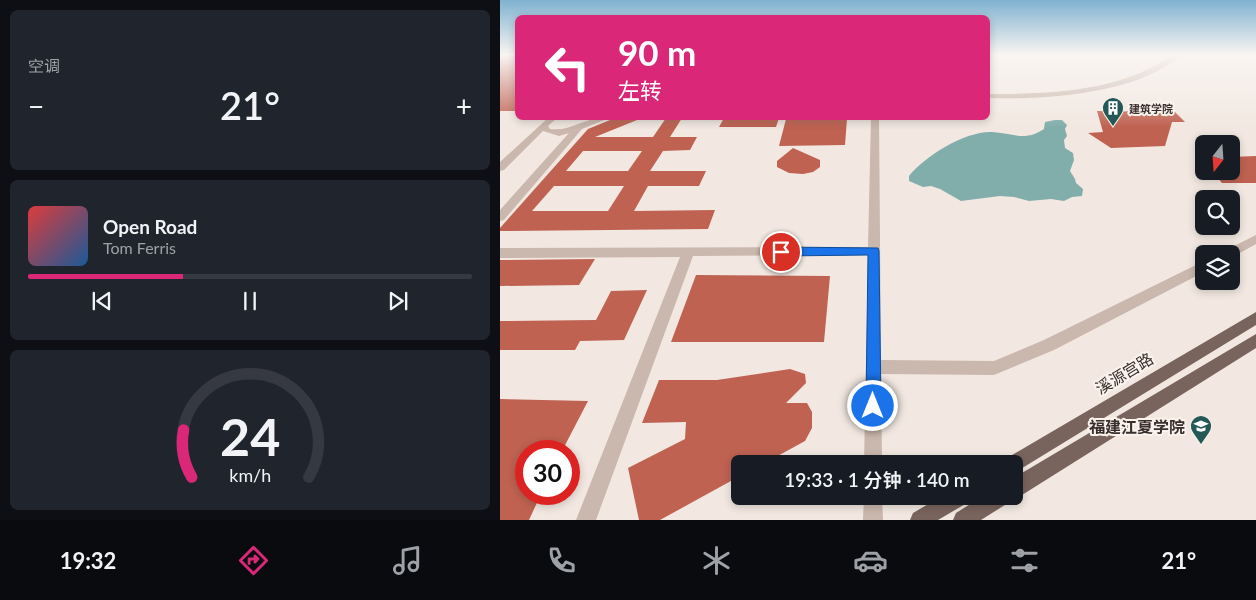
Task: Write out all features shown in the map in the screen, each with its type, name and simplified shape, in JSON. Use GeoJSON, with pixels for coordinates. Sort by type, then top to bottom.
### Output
{"type":"FeatureCollection","features":[{"type":"Feature","properties":{"kind":"main road","name":"溪源宫路"},"geometry":{"type":"LineString","coordinates":[[1023,458],[1256,318]]}},
{"type":"Feature","properties":{"kind":"main road"},"geometry":{"type":"LineString","coordinates":[[1023,483],[1256,340]]}},
{"type":"Feature","properties":{"kind":"main road"},"geometry":{"type":"LineString","coordinates":[[920,520],[945,505]]}},
{"type":"Feature","properties":{"kind":"main road"},"geometry":{"type":"LineString","coordinates":[[963,520],[987,505]]}},
{"type":"Feature","properties":{"kind":"street"},"geometry":{"type":"LineString","coordinates":[[990,96],[1041,95],[1101,87],[1129,78]]}},
{"type":"Feature","properties":{"kind":"street"},"geometry":{"type":"LineString","coordinates":[[500,168],[550,120]]}},
{"type":"Feature","properties":{"kind":"street"},"geometry":{"type":"LineString","coordinates":[[500,217],[585,120]]}},
{"type":"Feature","properties":{"kind":"street"},"geometry":{"type":"LineString","coordinates":[[543,126],[552,133],[566,132],[599,120]]}},
{"type":"Feature","properties":{"kind":"street"},"geometry":{"type":"LineString","coordinates":[[873,455],[875,120]]}},
{"type":"Feature","properties":{"kind":"street"},"geometry":{"type":"LineString","coordinates":[[1240,248],[1256,239]]}},
{"type":"Feature","properties":{"kind":"street"},"geometry":{"type":"LineString","coordinates":[[500,252],[874,251]]}},
{"type":"Feature","properties":{"kind":"street"},"geometry":{"type":"LineString","coordinates":[[586,520],[688,252]]}},
{"type":"Feature","properties":{"kind":"street"},"geometry":{"type":"LineString","coordinates":[[873,367],[994,368],[1049,345],[1195,271]]}},
{"type":"Feature","properties":{"kind":"street"},"geometry":{"type":"LineString","coordinates":[[874,505],[874,520]]}},
{"type":"Feature","properties":{"kind":"water"},"geometry":{"type":"Polygon","coordinates":[[[1062,120],[1067,125],[1065,129],[1067,136],[1064,140],[1065,148],[1073,153],[1074,160],[1070,171],[1076,183],[1083,189],[1082,196],[1072,197],[1064,201],[1051,199],[1029,201],[1000,196],[961,201],[940,189],[931,186],[923,187],[909,181],[909,176],[916,168],[935,153],[958,140],[981,133],[992,132],[1019,136],[1031,135],[1044,129],[1045,122],[1062,120]]]}},
{"type":"Feature","properties":{"kind":"building"},"geometry":{"type":"Polygon","coordinates":[[[500,78],[515,78],[515,111],[500,111],[500,78]]]}},
{"type":"Feature","properties":{"kind":"building","name":"建筑学院"},"geometry":{"type":"Polygon","coordinates":[[[1097,111],[1175,112],[1185,122],[1172,122],[1165,146],[1111,148],[1088,133],[1103,132],[1097,111]]]}},
{"type":"Feature","properties":{"kind":"building"},"geometry":{"type":"Polygon","coordinates":[[[610,120],[637,120],[595,137],[653,137],[665,120],[681,120],[670,137],[697,137],[690,150],[663,151],[650,171],[706,171],[699,186],[648,186],[634,211],[715,210],[708,229],[500,231],[500,228],[588,129],[610,120]],[[583,151],[566,171],[628,171],[642,151],[583,151]],[[554,186],[532,211],[608,211],[624,186],[554,186]]]}},
{"type":"Feature","properties":{"kind":"building"},"geometry":{"type":"Polygon","coordinates":[[[723,120],[778,120],[776,127],[719,127],[723,120]]]}},
{"type":"Feature","properties":{"kind":"building"},"geometry":{"type":"Polygon","coordinates":[[[786,120],[847,120],[845,145],[779,146],[786,120]]]}},
{"type":"Feature","properties":{"kind":"building"},"geometry":{"type":"Polygon","coordinates":[[[793,148],[820,160],[820,167],[813,172],[803,174],[789,173],[777,167],[777,161],[793,148]]]}},
{"type":"Feature","properties":{"kind":"building"},"geometry":{"type":"Polygon","coordinates":[[[1256,156],[1256,183],[1222,183],[1220,180],[1240,180],[1240,157],[1256,156]]]}},
{"type":"Feature","properties":{"kind":"building"},"geometry":{"type":"Polygon","coordinates":[[[595,259],[579,285],[500,286],[500,260],[595,259]]]}},
{"type":"Feature","properties":{"kind":"building"},"geometry":{"type":"Polygon","coordinates":[[[696,275],[830,276],[824,342],[671,342],[696,275]]]}},
{"type":"Feature","properties":{"kind":"building"},"geometry":{"type":"Polygon","coordinates":[[[647,290],[624,340],[580,341],[575,350],[500,350],[500,321],[596,320],[611,291],[647,290]]]}},
{"type":"Feature","properties":{"kind":"building"},"geometry":{"type":"Polygon","coordinates":[[[790,369],[805,374],[806,383],[786,403],[807,403],[812,412],[812,428],[805,441],[779,455],[731,455],[731,481],[660,520],[639,520],[628,468],[685,439],[686,422],[642,423],[659,380],[717,380],[790,369]]]}},
{"type":"Feature","properties":{"kind":"building"},"geometry":{"type":"Polygon","coordinates":[[[500,399],[588,401],[568,440],[515,440],[515,505],[536,505],[529,520],[500,520],[500,399]]]}},
{"type":"Feature","properties":{"kind":"place","name":"建筑学院"},"geometry":{"type":"Point","coordinates":[1113,127]}},
{"type":"Feature","properties":{"kind":"place","name":"福建江夏学院"},"geometry":{"type":"Point","coordinates":[1201,445]}},
{"type":"Feature","properties":{"kind":"route"},"geometry":{"type":"LineString","coordinates":[[781,252],[874,251],[873,406]]}}]}
